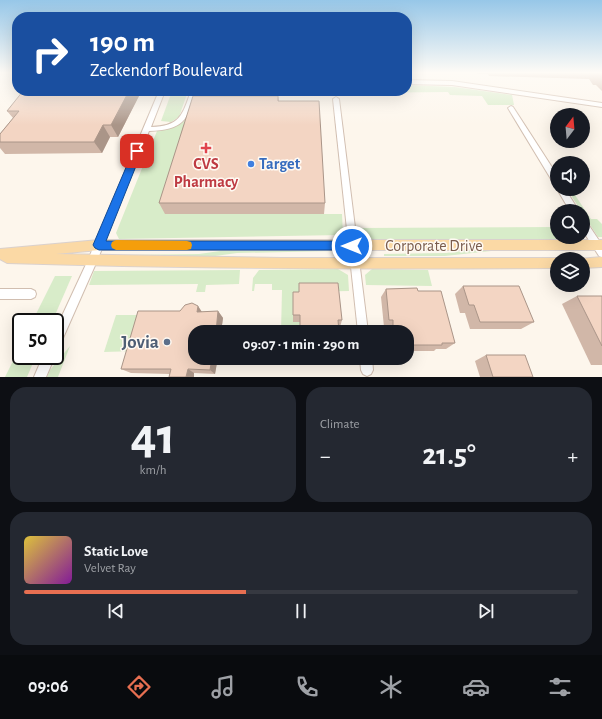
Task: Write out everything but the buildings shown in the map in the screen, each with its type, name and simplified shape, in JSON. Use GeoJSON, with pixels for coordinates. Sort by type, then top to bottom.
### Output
{"type":"FeatureCollection","features":[{"type":"Feature","properties":{"kind":"main road","name":"Corporate Drive"},"geometry":{"type":"LineString","coordinates":[[0,254],[99,245],[600,248]]}},
{"type":"Feature","properties":{"kind":"main road","name":"Corporate Drive"},"geometry":{"type":"LineString","coordinates":[[0,258],[92,261],[355,264],[550,263]]}},
{"type":"Feature","properties":{"kind":"main road"},"geometry":{"type":"LineString","coordinates":[[590,263],[602,262]]}},
{"type":"Feature","properties":{"kind":"street"},"geometry":{"type":"LineString","coordinates":[[492,90],[602,105]]}},
{"type":"Feature","properties":{"kind":"street"},"geometry":{"type":"LineString","coordinates":[[64,323],[99,245],[160,96]]}},
{"type":"Feature","properties":{"kind":"street"},"geometry":{"type":"LineString","coordinates":[[146,129],[162,129],[176,124],[186,115],[192,96]]}},
{"type":"Feature","properties":{"kind":"street"},"geometry":{"type":"LineString","coordinates":[[336,99],[362,325]]}},
{"type":"Feature","properties":{"kind":"street"},"geometry":{"type":"LineString","coordinates":[[511,108],[550,171]]}},
{"type":"Feature","properties":{"kind":"street"},"geometry":{"type":"LineString","coordinates":[[590,234],[600,248]]}},
{"type":"Feature","properties":{"kind":"street"},"geometry":{"type":"LineString","coordinates":[[0,294],[31,294]]}},
{"type":"Feature","properties":{"kind":"street"},"geometry":{"type":"LineString","coordinates":[[40,377],[45,365]]}},
{"type":"Feature","properties":{"kind":"street"},"geometry":{"type":"LineString","coordinates":[[367,365],[367,370]]}},
{"type":"Feature","properties":{"kind":"green space"},"geometry":{"type":"Polygon","coordinates":[[[412,90],[473,90],[512,95],[514,105],[488,105],[482,96],[450,95],[448,92],[412,92],[412,90]]]}},
{"type":"Feature","properties":{"kind":"green space"},"geometry":{"type":"Polygon","coordinates":[[[170,96],[186,96],[179,117],[171,122],[161,121],[170,96]]]}},
{"type":"Feature","properties":{"kind":"green space"},"geometry":{"type":"Polygon","coordinates":[[[196,97],[324,214],[342,214],[343,235],[119,239],[116,233],[157,131],[174,127],[183,121],[196,97]]]}},
{"type":"Feature","properties":{"kind":"green space"},"geometry":{"type":"Polygon","coordinates":[[[571,196],[576,196],[581,204],[577,204],[571,196]]]}},
{"type":"Feature","properties":{"kind":"green space"},"geometry":{"type":"Polygon","coordinates":[[[590,218],[591,219],[597,219],[602,224],[602,237],[598,237],[590,225],[590,218]]]}},
{"type":"Feature","properties":{"kind":"green space"},"geometry":{"type":"Polygon","coordinates":[[[550,227],[550,239],[361,240],[359,228],[550,227]]]}},
{"type":"Feature","properties":{"kind":"green space"},"geometry":{"type":"Polygon","coordinates":[[[577,248],[578,250],[491,251],[445,256],[384,256],[384,254],[446,253],[471,250],[577,248]]]}},
{"type":"Feature","properties":{"kind":"green space"},"geometry":{"type":"Polygon","coordinates":[[[334,249],[335,251],[237,253],[208,257],[120,255],[199,254],[227,250],[334,249]]]}},
{"type":"Feature","properties":{"kind":"green space"},"geometry":{"type":"Polygon","coordinates":[[[338,269],[348,275],[349,291],[299,292],[293,322],[300,322],[300,325],[281,325],[282,290],[272,290],[272,284],[255,284],[254,291],[252,291],[253,278],[259,270],[338,269]]]}},
{"type":"Feature","properties":{"kind":"green space"},"geometry":{"type":"Polygon","coordinates":[[[372,269],[428,270],[432,286],[366,285],[365,275],[372,269]]]}},
{"type":"Feature","properties":{"kind":"green space"},"geometry":{"type":"Polygon","coordinates":[[[240,270],[239,284],[206,285],[205,292],[196,292],[198,284],[89,285],[94,271],[240,270]]]}},
{"type":"Feature","properties":{"kind":"green space"},"geometry":{"type":"Polygon","coordinates":[[[55,276],[72,276],[56,313],[36,313],[55,276]]]}},
{"type":"Feature","properties":{"kind":"green space"},"geometry":{"type":"Polygon","coordinates":[[[116,315],[147,315],[137,351],[104,352],[116,315]]]}},
{"type":"Feature","properties":{"kind":"green space"},"geometry":{"type":"Polygon","coordinates":[[[70,346],[64,362],[64,353],[70,346]]]}},
{"type":"Feature","properties":{"kind":"green space"},"geometry":{"type":"Polygon","coordinates":[[[12,363],[12,365],[32,365],[27,377],[5,377],[12,363]]]}},
{"type":"Feature","properties":{"kind":"green space"},"geometry":{"type":"Polygon","coordinates":[[[54,365],[63,365],[58,377],[47,377],[54,365]]]}},
{"type":"Feature","properties":{"kind":"slow traffic"},"geometry":{"type":"LineString","coordinates":[[116,245],[187,245]]}},
{"type":"Feature","properties":{"kind":"place","name":"CVS Pharmacy"},"geometry":{"type":"Point","coordinates":[206,148]}},
{"type":"Feature","properties":{"kind":"place","name":"Target"},"geometry":{"type":"Point","coordinates":[251,164]}},
{"type":"Feature","properties":{"kind":"place","name":"Jovia"},"geometry":{"type":"Point","coordinates":[167,342]}},
{"type":"Feature","properties":{"kind":"route"},"geometry":{"type":"LineString","coordinates":[[137,151],[99,245],[352,246]]}}]}
